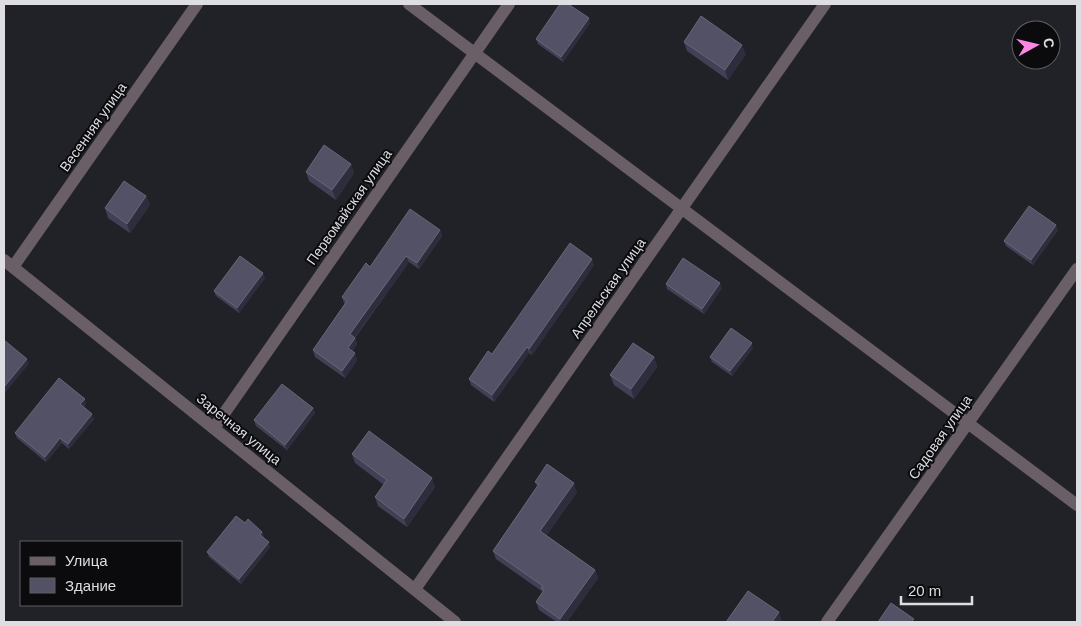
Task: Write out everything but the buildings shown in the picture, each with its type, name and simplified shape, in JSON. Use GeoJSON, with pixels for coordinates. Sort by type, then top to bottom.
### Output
{"type":"FeatureCollection","features":[{"type":"Feature","properties":{"kind":"street","name":"Весенняя улица"},"geometry":{"type":"LineString","coordinates":[[8,263],[197,4]]}},
{"type":"Feature","properties":{"kind":"street"},"geometry":{"type":"LineString","coordinates":[[409,4],[1077,505]]}},
{"type":"Feature","properties":{"kind":"street","name":"Первомайская улица"},"geometry":{"type":"LineString","coordinates":[[214,428],[508,4]]}},
{"type":"Feature","properties":{"kind":"street","name":"Апрельская улица"},"geometry":{"type":"LineString","coordinates":[[415,589],[825,4]]}},
{"type":"Feature","properties":{"kind":"street","name":"Заречная улица"},"geometry":{"type":"LineString","coordinates":[[8,263],[455,622]]}},
{"type":"Feature","properties":{"kind":"street","name":"Садовая улица"},"geometry":{"type":"LineString","coordinates":[[827,622],[1077,268]]}}]}
